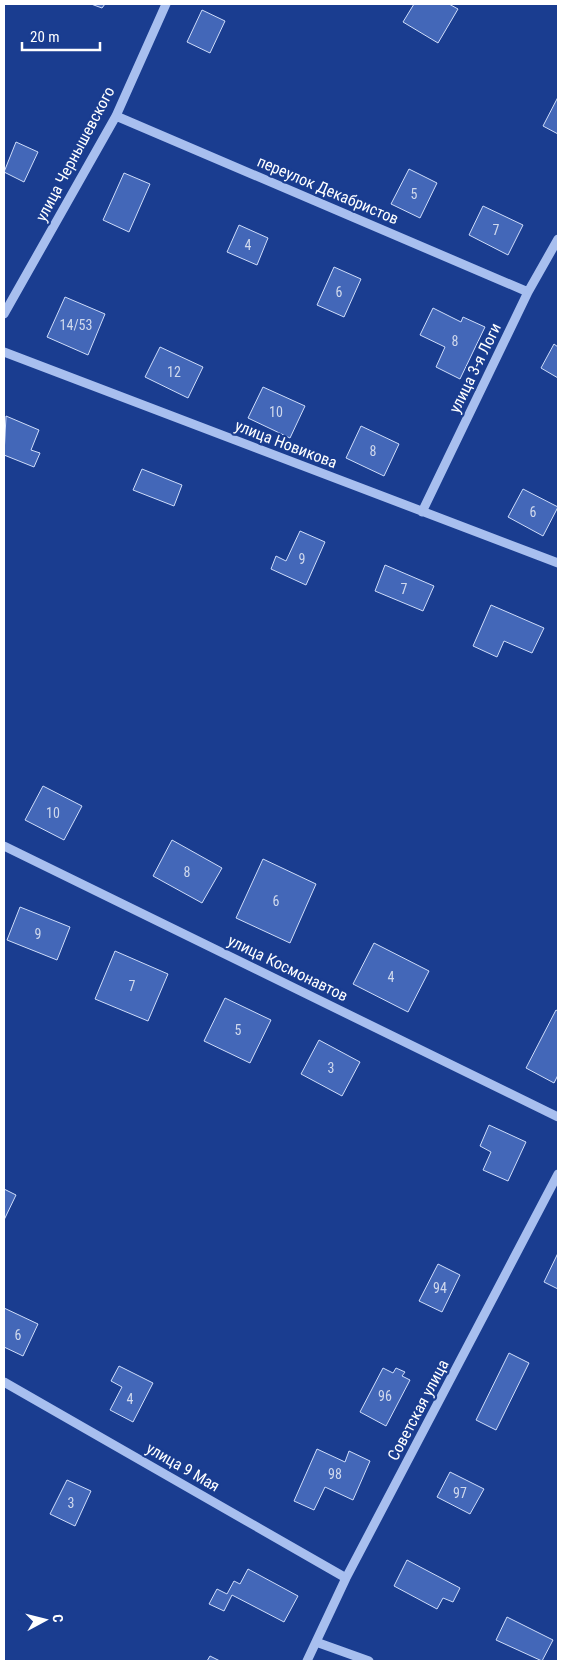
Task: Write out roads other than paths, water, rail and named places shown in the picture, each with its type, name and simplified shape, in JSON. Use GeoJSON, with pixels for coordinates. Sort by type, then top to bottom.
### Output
{"type":"FeatureCollection","features":[{"type":"Feature","properties":{"kind":"street","name":"улица Чернышевского"},"geometry":{"type":"LineString","coordinates":[[4,314],[116,116],[166,4]]}},
{"type":"Feature","properties":{"kind":"street","name":"переулок Декабристов"},"geometry":{"type":"LineString","coordinates":[[116,116],[528,292]]}},
{"type":"Feature","properties":{"kind":"street","name":"улица 3-я Логи"},"geometry":{"type":"LineString","coordinates":[[422,512],[528,292],[558,238]]}},
{"type":"Feature","properties":{"kind":"street","name":"улица Новикова"},"geometry":{"type":"LineString","coordinates":[[4,352],[558,563]]}},
{"type":"Feature","properties":{"kind":"street","name":"улица Космонавтов"},"geometry":{"type":"LineString","coordinates":[[4,846],[558,1117]]}},
{"type":"Feature","properties":{"kind":"street","name":"Советская улица"},"geometry":{"type":"LineString","coordinates":[[307,1661],[346,1578],[558,1174]]}},
{"type":"Feature","properties":{"kind":"street","name":"улица 9 Мая"},"geometry":{"type":"LineString","coordinates":[[4,1382],[346,1578]]}},
{"type":"Feature","properties":{"kind":"street"},"geometry":{"type":"LineString","coordinates":[[316,1642],[369,1661]]}}]}
